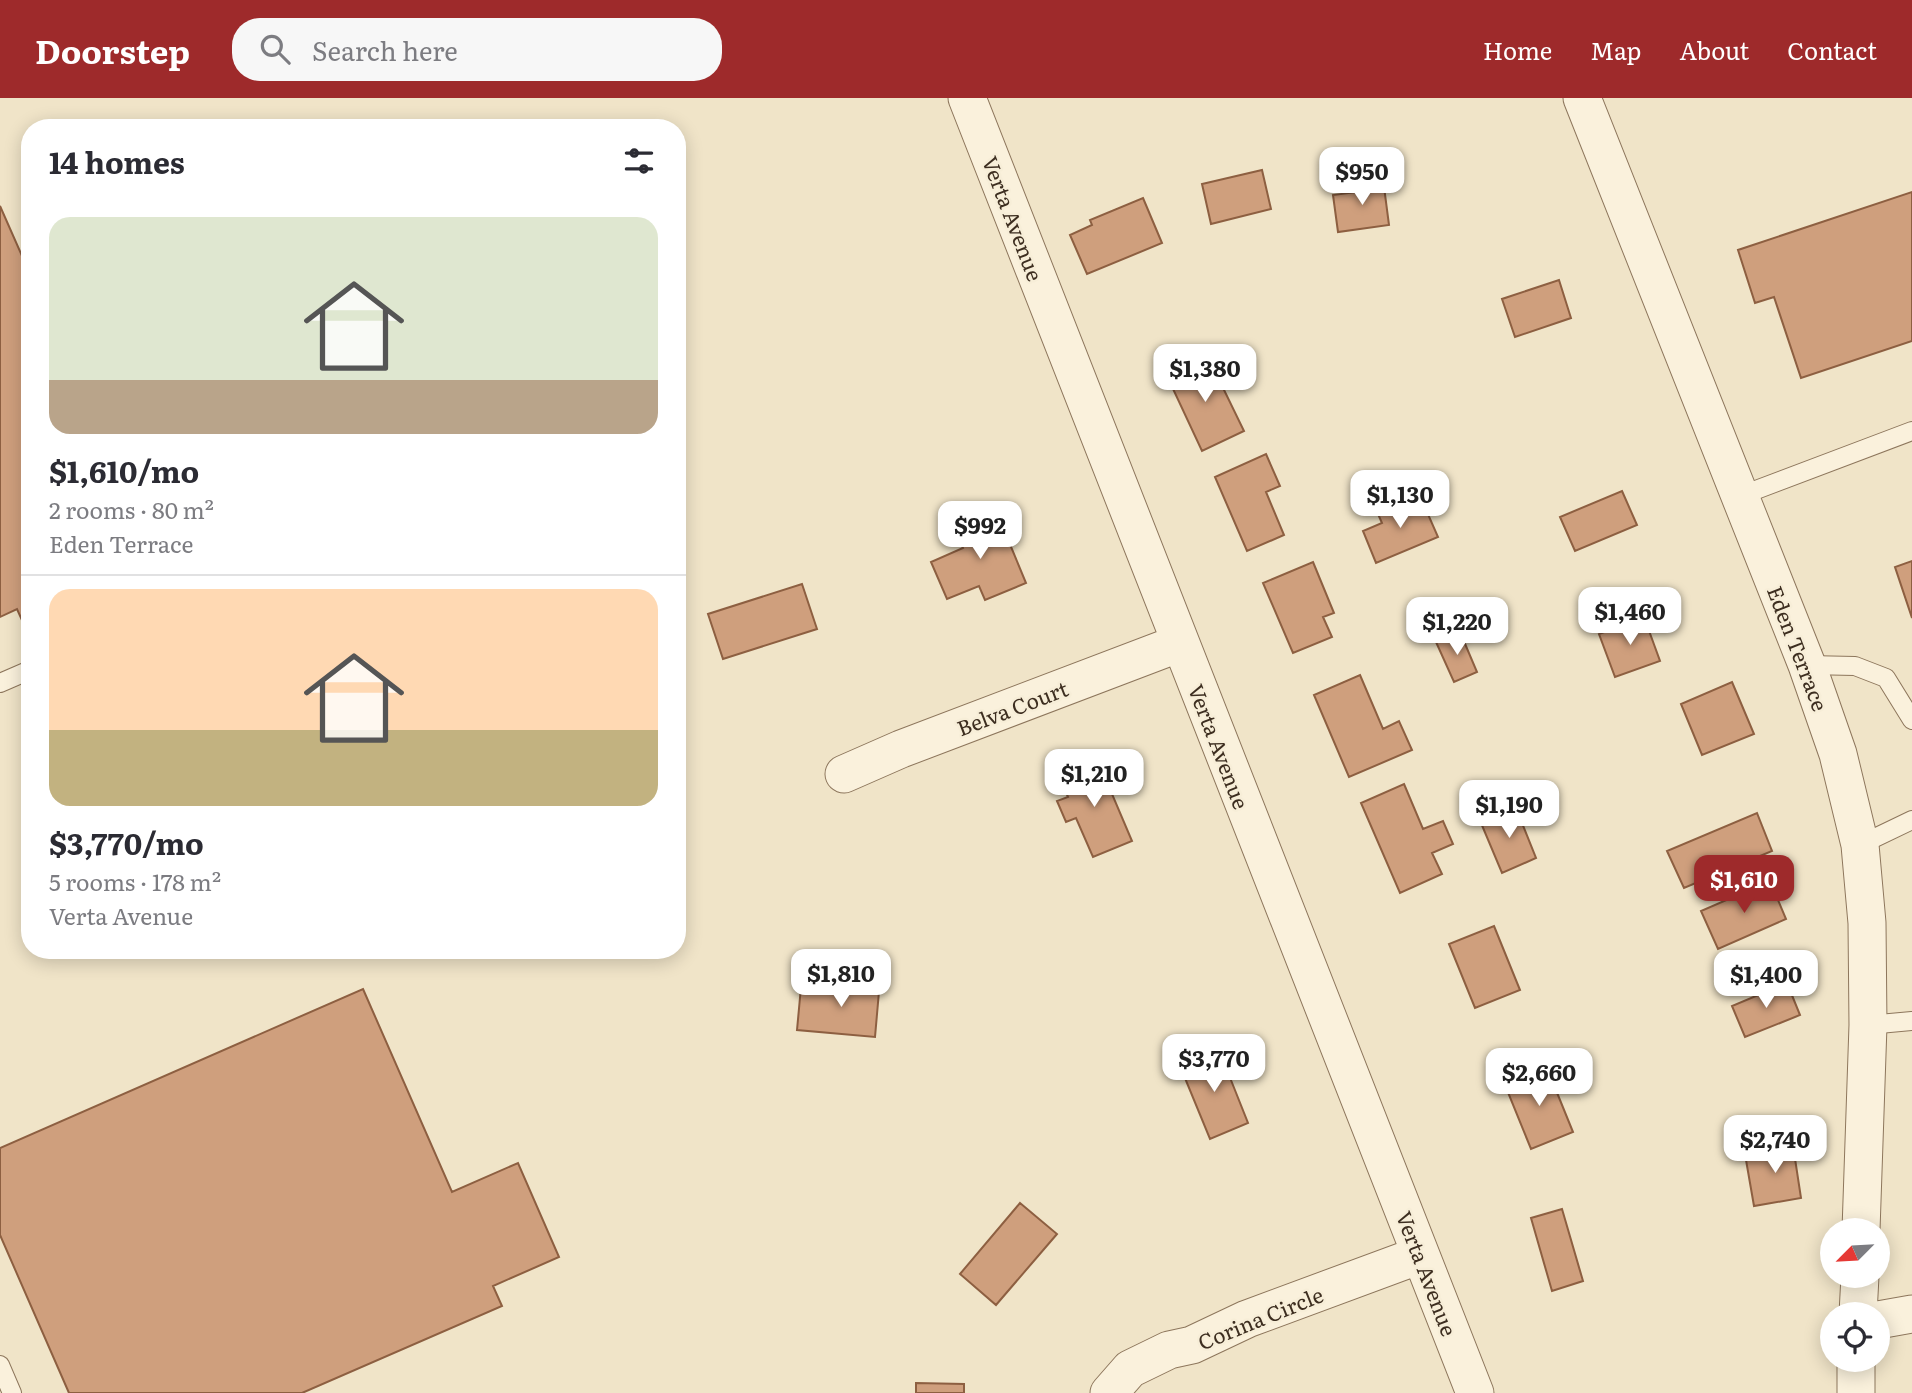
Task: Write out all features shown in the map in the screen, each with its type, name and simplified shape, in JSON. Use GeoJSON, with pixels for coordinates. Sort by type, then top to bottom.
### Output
{"type":"FeatureCollection","features":[{"type":"Feature","properties":{"kind":"street","name":"Verta Avenue"},"geometry":{"type":"LineString","coordinates":[[967,98],[1475,1393]]}},
{"type":"Feature","properties":{"kind":"street","name":"Eden Terrace"},"geometry":{"type":"LineString","coordinates":[[1582,98],[1807,665],[1838,754],[1860,845],[1867,923],[1868,1025],[1861,1218]]}},
{"type":"Feature","properties":{"kind":"street","name":"Belva Court"},"geometry":{"type":"LineString","coordinates":[[844,774],[901,749],[1180,643]]}},
{"type":"Feature","properties":{"kind":"street","name":"Corina Circle"},"geometry":{"type":"LineString","coordinates":[[1109,1393],[1129,1369],[1169,1350],[1192,1345],[1247,1319],[1420,1255]]}},
{"type":"Feature","properties":{"kind":"street"},"geometry":{"type":"LineString","coordinates":[[1890,1318],[1912,1314]]}},
{"type":"Feature","properties":{"kind":"street"},"geometry":{"type":"LineString","coordinates":[[1856,1372],[1856,1393]]}},
{"type":"Feature","properties":{"kind":"lane"},"geometry":{"type":"LineString","coordinates":[[1740,496],[1912,431]]}},
{"type":"Feature","properties":{"kind":"lane"},"geometry":{"type":"LineString","coordinates":[[1807,665],[1855,666],[1886,678],[1912,720]]}},
{"type":"Feature","properties":{"kind":"lane"},"geometry":{"type":"LineString","coordinates":[[0,683],[21,674]]}},
{"type":"Feature","properties":{"kind":"lane"},"geometry":{"type":"LineString","coordinates":[[1860,845],[1912,821]]}},
{"type":"Feature","properties":{"kind":"lane"},"geometry":{"type":"LineString","coordinates":[[1868,1025],[1912,1021]]}},
{"type":"Feature","properties":{"kind":"lane"},"geometry":{"type":"LineString","coordinates":[[0,1365],[12,1393]]}},
{"type":"Feature","properties":{"kind":"building"},"geometry":{"type":"Polygon","coordinates":[[[1262,170],[1271,209],[1211,224],[1202,184],[1262,170]]]}},
{"type":"Feature","properties":{"kind":"building"},"geometry":{"type":"Polygon","coordinates":[[[1383,179],[1389,225],[1338,232],[1333,195],[1357,192],[1356,183],[1383,179]]]}},
{"type":"Feature","properties":{"kind":"building"},"geometry":{"type":"Polygon","coordinates":[[[1912,192],[1912,341],[1801,378],[1774,297],[1755,303],[1738,250],[1912,192]]]}},
{"type":"Feature","properties":{"kind":"building"},"geometry":{"type":"Polygon","coordinates":[[[1143,198],[1162,243],[1087,274],[1070,235],[1092,225],[1090,220],[1143,198]]]}},
{"type":"Feature","properties":{"kind":"building"},"geometry":{"type":"Polygon","coordinates":[[[0,206],[21,254],[21,618],[17,609],[0,617],[0,206]]]}},
{"type":"Feature","properties":{"kind":"building"},"geometry":{"type":"Polygon","coordinates":[[[1559,280],[1571,318],[1515,337],[1502,299],[1559,280]]]}},
{"type":"Feature","properties":{"kind":"building"},"geometry":{"type":"Polygon","coordinates":[[[1208,357],[1244,431],[1202,451],[1167,376],[1208,357]]]}},
{"type":"Feature","properties":{"kind":"building"},"geometry":{"type":"Polygon","coordinates":[[[1266,454],[1280,486],[1266,492],[1284,535],[1247,551],[1215,477],[1266,454]]]}},
{"type":"Feature","properties":{"kind":"building"},"geometry":{"type":"Polygon","coordinates":[[[1622,491],[1637,525],[1575,551],[1560,517],[1622,491]]]}},
{"type":"Feature","properties":{"kind":"building"},"geometry":{"type":"Polygon","coordinates":[[[1420,496],[1438,537],[1376,563],[1363,531],[1382,523],[1378,514],[1420,496]]]}},
{"type":"Feature","properties":{"kind":"building"},"geometry":{"type":"Polygon","coordinates":[[[997,513],[1026,583],[985,600],[979,586],[947,599],[931,562],[963,548],[955,530],[997,513]]]}},
{"type":"Feature","properties":{"kind":"building"},"geometry":{"type":"Polygon","coordinates":[[[1912,561],[1912,618],[1895,567],[1912,561]]]}},
{"type":"Feature","properties":{"kind":"building"},"geometry":{"type":"Polygon","coordinates":[[[1313,562],[1334,613],[1323,617],[1332,637],[1293,653],[1263,583],[1313,562]]]}},
{"type":"Feature","properties":{"kind":"building"},"geometry":{"type":"Polygon","coordinates":[[[802,584],[817,629],[723,659],[708,614],[802,584]]]}},
{"type":"Feature","properties":{"kind":"building"},"geometry":{"type":"Polygon","coordinates":[[[1644,617],[1660,661],[1615,677],[1599,634],[1644,617]]]}},
{"type":"Feature","properties":{"kind":"building"},"geometry":{"type":"Polygon","coordinates":[[[1460,632],[1477,672],[1454,682],[1436,642],[1460,632]]]}},
{"type":"Feature","properties":{"kind":"building"},"geometry":{"type":"Polygon","coordinates":[[[1360,675],[1383,729],[1399,721],[1412,750],[1349,777],[1314,695],[1360,675]]]}},
{"type":"Feature","properties":{"kind":"building"},"geometry":{"type":"Polygon","coordinates":[[[1732,682],[1754,734],[1702,755],[1681,704],[1732,682]]]}},
{"type":"Feature","properties":{"kind":"building"},"geometry":{"type":"Polygon","coordinates":[[[1098,761],[1132,841],[1093,857],[1076,818],[1066,822],[1057,801],[1068,797],[1059,776],[1098,761]]]}},
{"type":"Feature","properties":{"kind":"building"},"geometry":{"type":"Polygon","coordinates":[[[1404,784],[1423,829],[1443,821],[1453,844],[1432,853],[1442,874],[1400,893],[1361,803],[1404,784]]]}},
{"type":"Feature","properties":{"kind":"building"},"geometry":{"type":"Polygon","coordinates":[[[1516,808],[1536,858],[1502,873],[1481,823],[1516,808]]]}},
{"type":"Feature","properties":{"kind":"building"},"geometry":{"type":"Polygon","coordinates":[[[1757,813],[1772,851],[1684,888],[1667,851],[1757,813]]]}},
{"type":"Feature","properties":{"kind":"building"},"geometry":{"type":"Polygon","coordinates":[[[1770,881],[1786,919],[1718,949],[1701,911],[1770,881]]]}},
{"type":"Feature","properties":{"kind":"building"},"geometry":{"type":"Polygon","coordinates":[[[1494,926],[1520,990],[1475,1008],[1449,944],[1494,926]]]}},
{"type":"Feature","properties":{"kind":"building"},"geometry":{"type":"Polygon","coordinates":[[[843,977],[880,980],[875,1037],[797,1030],[801,987],[842,991],[843,977]]]}},
{"type":"Feature","properties":{"kind":"building"},"geometry":{"type":"Polygon","coordinates":[[[1787,983],[1800,1015],[1745,1037],[1732,1006],[1787,983]]]}},
{"type":"Feature","properties":{"kind":"building"},"geometry":{"type":"Polygon","coordinates":[[[363,989],[452,1192],[518,1163],[559,1257],[493,1286],[502,1306],[302,1393],[69,1393],[0,1235],[0,1148],[363,989]]]}},
{"type":"Feature","properties":{"kind":"building"},"geometry":{"type":"Polygon","coordinates":[[[1219,1050],[1248,1123],[1210,1139],[1180,1066],[1219,1050]]]}},
{"type":"Feature","properties":{"kind":"building"},"geometry":{"type":"Polygon","coordinates":[[[1547,1068],[1573,1132],[1531,1149],[1505,1085],[1547,1068]]]}},
{"type":"Feature","properties":{"kind":"building"},"geometry":{"type":"Polygon","coordinates":[[[1792,1139],[1801,1198],[1754,1206],[1746,1160],[1774,1155],[1772,1142],[1792,1139]]]}},
{"type":"Feature","properties":{"kind":"building"},"geometry":{"type":"Polygon","coordinates":[[[1020,1203],[1057,1234],[996,1305],[960,1274],[1020,1203]]]}},
{"type":"Feature","properties":{"kind":"building"},"geometry":{"type":"Polygon","coordinates":[[[1562,1209],[1583,1281],[1552,1291],[1531,1218],[1562,1209]]]}},
{"type":"Feature","properties":{"kind":"building"},"geometry":{"type":"Polygon","coordinates":[[[916,1383],[964,1384],[964,1393],[916,1393],[916,1383]]]}}]}
